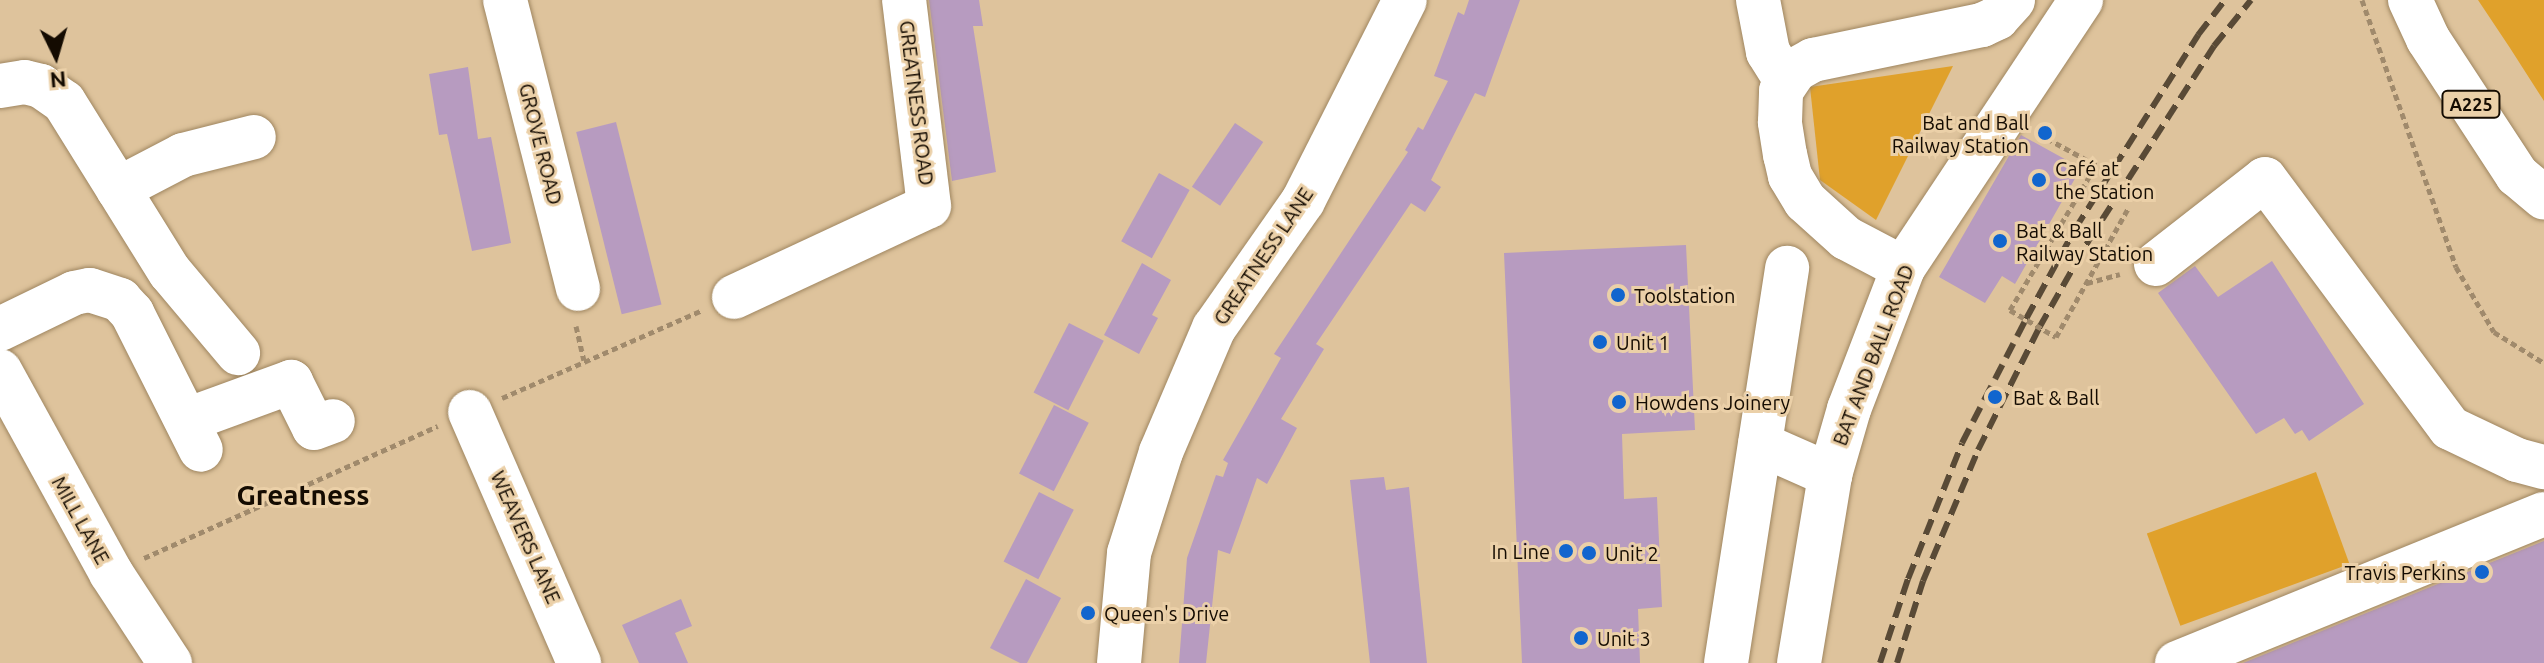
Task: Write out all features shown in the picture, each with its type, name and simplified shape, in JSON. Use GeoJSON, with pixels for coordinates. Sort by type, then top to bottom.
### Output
{"type":"FeatureCollection","features":[{"type":"Feature","properties":{"kind":"street","name":"GROVE ROAD"},"geometry":{"type":"LineString","coordinates":[[505,0],[578,289]]}},
{"type":"Feature","properties":{"kind":"street","name":"GREATNESS ROAD"},"geometry":{"type":"LineString","coordinates":[[734,297],[929,206],[904,0]]}},
{"type":"Feature","properties":{"kind":"street","name":"GREATNESS LANE"},"geometry":{"type":"LineString","coordinates":[[1119,663],[1129,553],[1166,438],[1214,328],[1303,201],[1405,0]]}},
{"type":"Feature","properties":{"kind":"street"},"geometry":{"type":"LineString","coordinates":[[1758,0],[1768,52],[1786,81]]}},
{"type":"Feature","properties":{"kind":"street"},"geometry":{"type":"LineString","coordinates":[[1903,268],[1867,252],[1836,231],[1797,189],[1789,172],[1781,135],[1779,103],[1786,81],[1799,67],[1818,58],[1982,25],[1997,18],[2013,0]]}},
{"type":"Feature","properties":{"kind":"street","name":"BAT AND BALL ROAD"},"geometry":{"type":"LineString","coordinates":[[1799,663],[1830,475],[1849,409],[1903,268],[2081,0]]}},
{"type":"Feature","properties":{"kind":"street","name":"A225"},"geometry":{"type":"LineString","coordinates":[[2410,0],[2428,39],[2517,175],[2544,198]]}},
{"type":"Feature","properties":{"kind":"street"},"geometry":{"type":"LineString","coordinates":[[0,86],[25,82],[56,93],[153,247],[238,353]]}},
{"type":"Feature","properties":{"kind":"street"},"geometry":{"type":"LineString","coordinates":[[118,189],[183,155],[254,137]]}},
{"type":"Feature","properties":{"kind":"street"},"geometry":{"type":"LineString","coordinates":[[2156,264],[2265,179],[2450,428],[2517,460],[2544,467]]}},
{"type":"Feature","properties":{"kind":"street"},"geometry":{"type":"LineString","coordinates":[[1726,663],[1787,268]]}},
{"type":"Feature","properties":{"kind":"street"},"geometry":{"type":"LineString","coordinates":[[0,329],[74,293],[90,290],[108,294],[120,300],[132,313],[194,435],[291,382],[314,428],[333,421]]}},
{"type":"Feature","properties":{"kind":"street","name":"MILL LANE"},"geometry":{"type":"LineString","coordinates":[[0,371],[111,573],[170,663]]}},
{"type":"Feature","properties":{"kind":"street","name":"WEAVERS LANE"},"geometry":{"type":"LineString","coordinates":[[470,412],[579,663]]}},
{"type":"Feature","properties":{"kind":"street"},"geometry":{"type":"LineString","coordinates":[[1760,444],[1830,475]]}},
{"type":"Feature","properties":{"kind":"street"},"geometry":{"type":"LineString","coordinates":[[2177,663],[2544,514]]}},
{"type":"Feature","properties":{"kind":"path"},"geometry":{"type":"LineString","coordinates":[[2362,0],[2456,267],[2494,332],[2544,363]]}},
{"type":"Feature","properties":{"kind":"path"},"geometry":{"type":"LineString","coordinates":[[2005,115],[2096,165],[2010,310],[2056,337],[2129,207]]}},
{"type":"Feature","properties":{"kind":"path"},"geometry":{"type":"LineString","coordinates":[[111,573],[584,360],[734,297]]}},
{"type":"Feature","properties":{"kind":"path"},"geometry":{"type":"LineString","coordinates":[[580,346],[584,360]]}},
{"type":"Feature","properties":{"kind":"shaded area"},"geometry":{"type":"Polygon","coordinates":[[[2478,0],[2544,0],[2544,101],[2510,48],[2478,0]]]}},
{"type":"Feature","properties":{"kind":"shaded area"},"geometry":{"type":"Polygon","coordinates":[[[1953,66],[1876,220],[1820,180],[1810,87],[1953,66]]]}},
{"type":"Feature","properties":{"kind":"shaded area"},"geometry":{"type":"Polygon","coordinates":[[[2316,472],[2350,564],[2180,626],[2147,534],[2316,472]]]}},
{"type":"Feature","properties":{"kind":"building"},"geometry":{"type":"Polygon","coordinates":[[[929,0],[979,0],[983,26],[973,26],[996,172],[952,181],[929,0]]]}},
{"type":"Feature","properties":{"kind":"building"},"geometry":{"type":"Polygon","coordinates":[[[1469,0],[1520,0],[1485,97],[1475,93],[1431,180],[1441,187],[1425,212],[1411,203],[1316,344],[1324,349],[1281,419],[1297,428],[1267,484],[1257,478],[1230,554],[1218,550],[1206,663],[1179,663],[1187,558],[1216,475],[1223,477],[1228,463],[1223,460],[1281,358],[1274,354],[1408,152],[1405,150],[1418,127],[1423,130],[1448,81],[1434,76],[1458,12],[1464,15],[1469,0]]]}},
{"type":"Feature","properties":{"kind":"building"},"geometry":{"type":"Polygon","coordinates":[[[468,67],[478,139],[491,137],[511,243],[472,251],[447,134],[439,135],[429,74],[468,67]]]}},
{"type":"Feature","properties":{"kind":"building"},"geometry":{"type":"Polygon","coordinates":[[[616,122],[661,304],[622,314],[576,132],[616,122]]]}},
{"type":"Feature","properties":{"kind":"building"},"geometry":{"type":"Polygon","coordinates":[[[1235,123],[1263,142],[1220,206],[1192,187],[1235,123]]]}},
{"type":"Feature","properties":{"kind":"building","name":"Bat & Ball Railway Station"},"geometry":{"type":"Polygon","coordinates":[[[2021,135],[2081,168],[2015,284],[2002,276],[1985,303],[1939,277],[2021,135]]]}},
{"type":"Feature","properties":{"kind":"building"},"geometry":{"type":"Polygon","coordinates":[[[1159,173],[1190,190],[1152,258],[1121,241],[1159,173]]]}},
{"type":"Feature","properties":{"kind":"building"},"geometry":{"type":"Polygon","coordinates":[[[1686,245],[1695,430],[1622,434],[1624,499],[1657,497],[1662,607],[1638,609],[1640,663],[1522,663],[1504,253],[1686,245]]]}},
{"type":"Feature","properties":{"kind":"building"},"geometry":{"type":"Polygon","coordinates":[[[2272,261],[2364,404],[2309,441],[2302,430],[2295,434],[2284,418],[2256,434],[2158,293],[2195,266],[2218,297],[2272,261]]]}},
{"type":"Feature","properties":{"kind":"building"},"geometry":{"type":"Polygon","coordinates":[[[1142,263],[1171,280],[1152,315],[1158,318],[1139,354],[1104,335],[1142,263]]]}},
{"type":"Feature","properties":{"kind":"building"},"geometry":{"type":"Polygon","coordinates":[[[1069,323],[1104,341],[1068,410],[1034,392],[1069,323]]]}},
{"type":"Feature","properties":{"kind":"building"},"geometry":{"type":"Polygon","coordinates":[[[1054,405],[1089,423],[1054,491],[1019,474],[1054,405]]]}},
{"type":"Feature","properties":{"kind":"building"},"geometry":{"type":"Polygon","coordinates":[[[1384,477],[1386,490],[1409,487],[1427,663],[1370,663],[1350,480],[1384,477]]]}},
{"type":"Feature","properties":{"kind":"building"},"geometry":{"type":"Polygon","coordinates":[[[1039,492],[1074,510],[1038,579],[1004,561],[1039,492]]]}},
{"type":"Feature","properties":{"kind":"building","name":"Travis Perkins"},"geometry":{"type":"Polygon","coordinates":[[[2544,541],[2544,663],[2243,663],[2544,541]]]}},
{"type":"Feature","properties":{"kind":"building"},"geometry":{"type":"Polygon","coordinates":[[[1026,579],[1061,598],[1027,663],[1020,663],[990,648],[1026,579]]]}},
{"type":"Feature","properties":{"kind":"building"},"geometry":{"type":"Polygon","coordinates":[[[681,599],[692,626],[675,633],[688,663],[639,663],[622,625],[681,599]]]}},
{"type":"Feature","properties":{"kind":"railway"},"geometry":{"type":"LineString","coordinates":[[1880,663],[1908,579],[1962,443],[2026,319],[2075,229],[2198,35],[2225,0]]}},
{"type":"Feature","properties":{"kind":"railway"},"geometry":{"type":"LineString","coordinates":[[1897,663],[1923,581],[1978,450],[2039,328],[2089,240],[2214,46],[2251,0]]}},
{"type":"Feature","properties":{"kind":"place","name":"Bat and Ball Railway Station"},"geometry":{"type":"Point","coordinates":[2045,133]}},
{"type":"Feature","properties":{"kind":"place","name":"Café at the Station"},"geometry":{"type":"Point","coordinates":[2039,180]}},
{"type":"Feature","properties":{"kind":"place","name":"Bat & Ball Railway Station"},"geometry":{"type":"Point","coordinates":[2000,241]}},
{"type":"Feature","properties":{"kind":"place","name":"Toolstation"},"geometry":{"type":"Point","coordinates":[1618,295]}},
{"type":"Feature","properties":{"kind":"place","name":"Unit 1"},"geometry":{"type":"Point","coordinates":[1600,342]}},
{"type":"Feature","properties":{"kind":"place","name":"Bat & Ball"},"geometry":{"type":"Point","coordinates":[1995,397]}},
{"type":"Feature","properties":{"kind":"place","name":"Howdens Joinery"},"geometry":{"type":"Point","coordinates":[1619,402]}},
{"type":"Feature","properties":{"kind":"place","name":"In Line"},"geometry":{"type":"Point","coordinates":[1566,551]}},
{"type":"Feature","properties":{"kind":"place","name":"Unit 2"},"geometry":{"type":"Point","coordinates":[1589,553]}},
{"type":"Feature","properties":{"kind":"place","name":"Travis Perkins"},"geometry":{"type":"Point","coordinates":[2482,572]}},
{"type":"Feature","properties":{"kind":"place","name":"Queen's Drive"},"geometry":{"type":"Point","coordinates":[1088,613]}},
{"type":"Feature","properties":{"kind":"place","name":"Unit 3"},"geometry":{"type":"Point","coordinates":[1581,638]}},
{"type":"Feature","properties":{"kind":"district","name":"Greatness"},"geometry":{"type":"Point","coordinates":[303,495]}}]}
